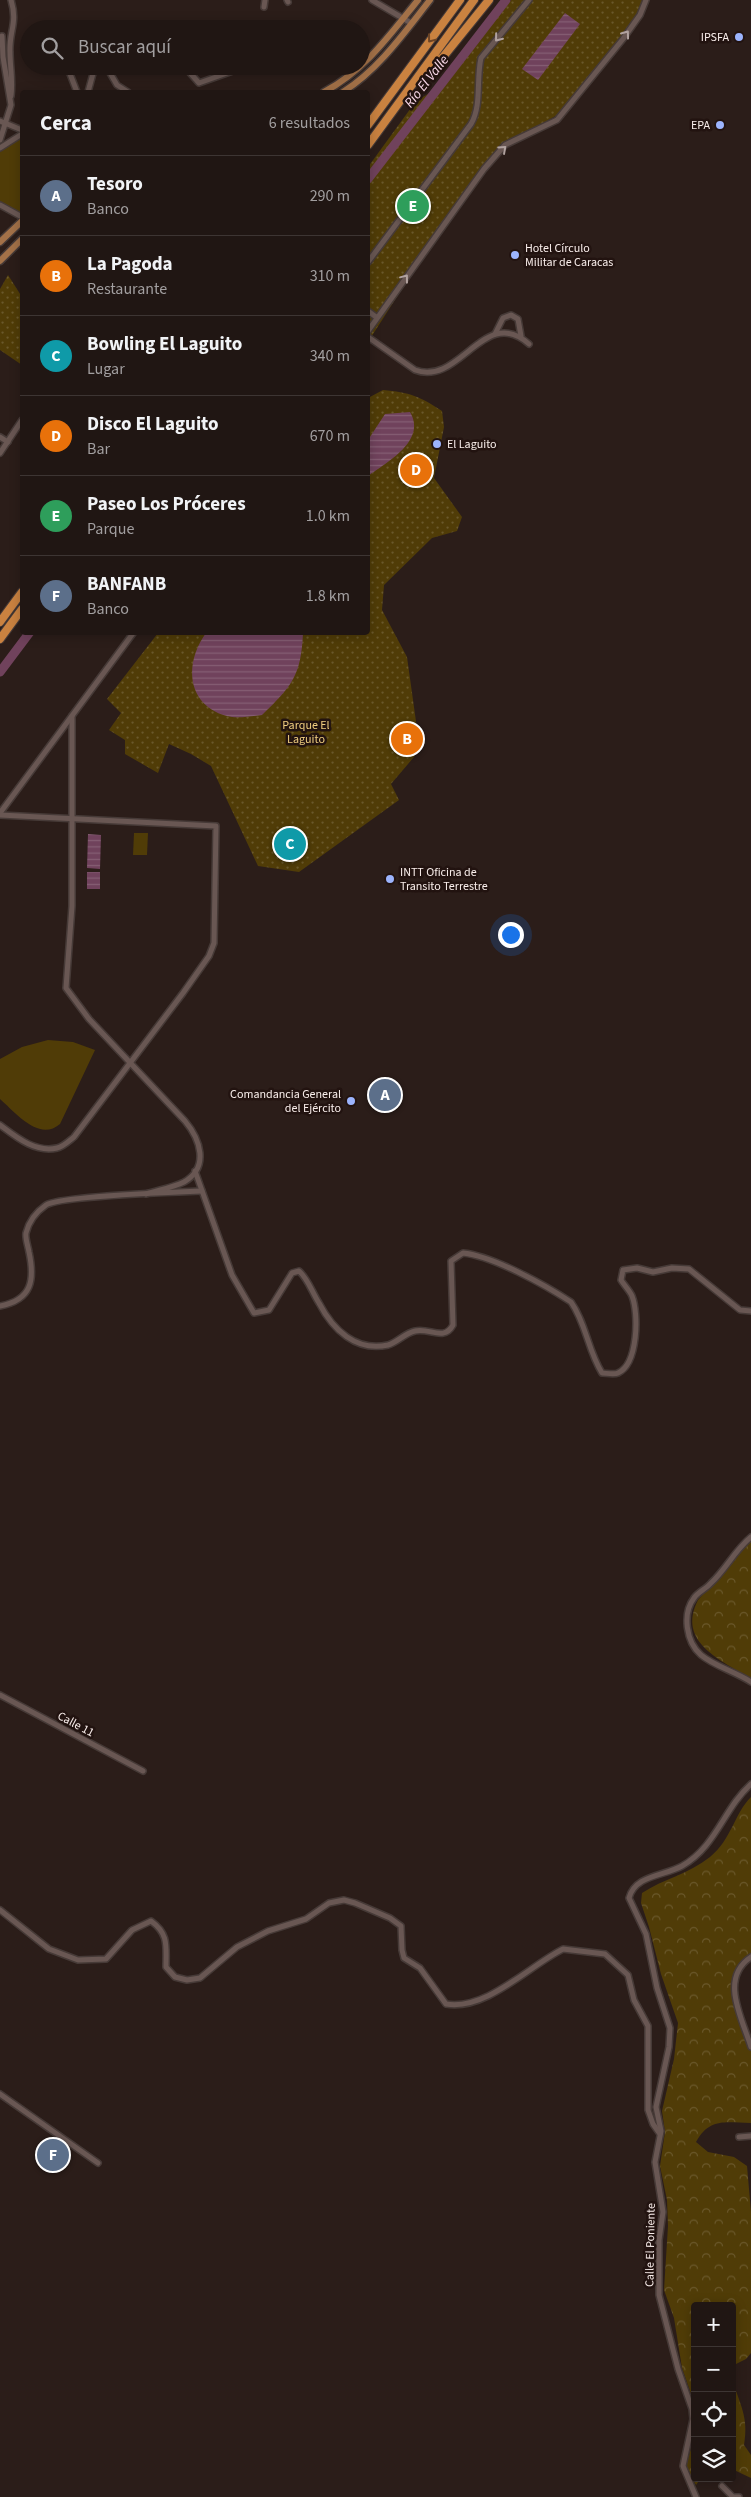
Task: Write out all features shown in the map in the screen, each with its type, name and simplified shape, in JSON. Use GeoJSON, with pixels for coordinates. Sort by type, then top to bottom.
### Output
{"type":"FeatureCollection","features":[{"type":"Feature","properties":{"kind":"highway"},"geometry":{"type":"LineString","coordinates":[[370,122],[460,0]]}},
{"type":"Feature","properties":{"kind":"highway"},"geometry":{"type":"LineString","coordinates":[[370,142],[474,0]]}},
{"type":"Feature","properties":{"kind":"highway"},"geometry":{"type":"LineString","coordinates":[[422,73],[443,57],[489,0]]}},
{"type":"Feature","properties":{"kind":"highway"},"geometry":{"type":"LineString","coordinates":[[0,622],[20,595]]}},
{"type":"Feature","properties":{"kind":"highway"},"geometry":{"type":"LineString","coordinates":[[0,611],[11,607]]}},
{"type":"Feature","properties":{"kind":"highway"},"geometry":{"type":"LineString","coordinates":[[0,639],[20,612]]}},
{"type":"Feature","properties":{"kind":"main road"},"geometry":{"type":"LineString","coordinates":[[370,59],[388,40],[418,0]]}},
{"type":"Feature","properties":{"kind":"main road"},"geometry":{"type":"LineString","coordinates":[[370,71],[430,0]]}},
{"type":"Feature","properties":{"kind":"main road"},"geometry":{"type":"LineString","coordinates":[[327,90],[351,75]]}},
{"type":"Feature","properties":{"kind":"main road"},"geometry":{"type":"LineString","coordinates":[[346,90],[365,75]]}},
{"type":"Feature","properties":{"kind":"main road"},"geometry":{"type":"LineString","coordinates":[[0,242],[20,221]]}},
{"type":"Feature","properties":{"kind":"main road"},"geometry":{"type":"LineString","coordinates":[[0,261],[20,241]]}},
{"type":"Feature","properties":{"kind":"street"},"geometry":{"type":"LineString","coordinates":[[0,140],[6,123],[13,73],[10,49],[15,21],[11,0]]}},
{"type":"Feature","properties":{"kind":"street"},"geometry":{"type":"LineString","coordinates":[[264,7],[265,0]]}},
{"type":"Feature","properties":{"kind":"street"},"geometry":{"type":"LineString","coordinates":[[372,0],[411,23]]}},
{"type":"Feature","properties":{"kind":"street"},"geometry":{"type":"LineString","coordinates":[[370,259],[471,124],[476,115],[478,70],[481,58],[529,0]]}},
{"type":"Feature","properties":{"kind":"street"},"geometry":{"type":"LineString","coordinates":[[370,328],[484,169],[504,146],[557,120],[629,31],[640,16],[646,0]]}},
{"type":"Feature","properties":{"kind":"street"},"geometry":{"type":"LineString","coordinates":[[2,36],[2,57],[11,96]]}},
{"type":"Feature","properties":{"kind":"street"},"geometry":{"type":"LineString","coordinates":[[70,75],[76,90]]}},
{"type":"Feature","properties":{"kind":"street"},"geometry":{"type":"LineString","coordinates":[[89,90],[93,75]]}},
{"type":"Feature","properties":{"kind":"street"},"geometry":{"type":"LineString","coordinates":[[111,75],[117,85],[125,90]]}},
{"type":"Feature","properties":{"kind":"street"},"geometry":{"type":"LineString","coordinates":[[192,75],[199,83],[221,75]]}},
{"type":"Feature","properties":{"kind":"street"},"geometry":{"type":"LineString","coordinates":[[0,121],[20,129]]}},
{"type":"Feature","properties":{"kind":"street"},"geometry":{"type":"LineString","coordinates":[[0,148],[20,135]]}},
{"type":"Feature","properties":{"kind":"street"},"geometry":{"type":"LineString","coordinates":[[0,205],[20,218]]}},
{"type":"Feature","properties":{"kind":"street"},"geometry":{"type":"LineString","coordinates":[[370,312],[376,317]]}},
{"type":"Feature","properties":{"kind":"street"},"geometry":{"type":"LineString","coordinates":[[495,335],[503,318],[511,315],[518,319],[521,336]]}},
{"type":"Feature","properties":{"kind":"street"},"geometry":{"type":"LineString","coordinates":[[370,338],[415,370],[433,373],[451,365],[478,343],[495,335],[506,333],[521,336],[529,344]]}},
{"type":"Feature","properties":{"kind":"street"},"geometry":{"type":"LineString","coordinates":[[0,453],[20,423]]}},
{"type":"Feature","properties":{"kind":"street"},"geometry":{"type":"LineString","coordinates":[[0,437],[8,442]]}},
{"type":"Feature","properties":{"kind":"street"},"geometry":{"type":"LineString","coordinates":[[0,814],[132,635]]}},
{"type":"Feature","properties":{"kind":"street"},"geometry":{"type":"LineString","coordinates":[[72,716],[72,906],[66,988],[89,1019],[196,1134],[200,1144],[200,1153],[195,1171],[198,1184],[232,1275],[254,1313],[269,1310],[292,1273],[299,1271],[305,1276],[320,1305],[336,1327],[352,1342],[364,1346],[390,1344],[418,1330],[442,1334],[450,1331],[453,1325],[452,1261],[463,1253],[476,1255],[496,1263],[571,1302],[576,1310],[594,1362],[602,1374],[617,1373],[626,1366],[634,1345],[637,1321],[632,1296],[621,1280],[623,1270],[637,1268],[653,1272],[672,1268],[689,1269],[740,1310],[751,1311]]}},
{"type":"Feature","properties":{"kind":"street"},"geometry":{"type":"LineString","coordinates":[[0,814],[216,826],[214,943],[209,956],[74,1137],[58,1148],[40,1148],[20,1140],[0,1126]]}},
{"type":"Feature","properties":{"kind":"street"},"geometry":{"type":"LineString","coordinates":[[146,1194],[174,1186],[186,1180],[195,1171]]}},
{"type":"Feature","properties":{"kind":"street"},"geometry":{"type":"LineString","coordinates":[[0,1306],[13,1304],[24,1295],[31,1285],[32,1269],[26,1234],[33,1216],[48,1204],[146,1194],[202,1191]]}},
{"type":"Feature","properties":{"kind":"street"},"geometry":{"type":"LineString","coordinates":[[751,1537],[733,1553],[712,1583],[694,1597],[689,1606],[687,1623],[691,1641],[700,1654],[751,1682]]}},
{"type":"Feature","properties":{"kind":"street","name":"Calle 11"},"geometry":{"type":"LineString","coordinates":[[0,1695],[143,1771]]}},
{"type":"Feature","properties":{"kind":"street","name":"Calle El Poniente"},"geometry":{"type":"LineString","coordinates":[[696,2497],[683,2466],[693,2419],[692,2409],[678,2369],[659,2294],[660,2240],[663,2212],[655,2162],[660,2134],[657,2100],[669,2048],[670,2028],[657,1988],[646,1934],[629,1898],[631,1890],[636,1884],[681,1867],[694,1858],[721,1827],[736,1799],[751,1784]]}},
{"type":"Feature","properties":{"kind":"street"},"geometry":{"type":"LineString","coordinates":[[0,1910],[49,1949],[78,1960],[106,1958],[132,1930],[151,1921],[160,1928],[166,1940],[166,1967],[175,1977],[186,1980],[200,1978],[237,1947],[268,1931],[306,1919],[329,1902],[344,1900],[390,1918],[401,1926],[404,1958],[420,1968],[446,2004],[455,2006],[474,2002],[523,1975],[563,1949],[605,1954],[628,1975],[634,2000],[648,2026],[648,2110],[653,2124],[660,2134]]}},
{"type":"Feature","properties":{"kind":"street"},"geometry":{"type":"LineString","coordinates":[[751,1957],[738,1968],[734,1976],[734,1987],[736,2004],[751,2047]]}},
{"type":"Feature","properties":{"kind":"street"},"geometry":{"type":"LineString","coordinates":[[0,2094],[98,2163]]}},
{"type":"Feature","properties":{"kind":"street"},"geometry":{"type":"LineString","coordinates":[[740,2137],[751,2136]]}},
{"type":"Feature","properties":{"kind":"street"},"geometry":{"type":"LineString","coordinates":[[722,2486],[733,2497],[739,2497]]}},
{"type":"Feature","properties":{"kind":"green space"},"geometry":{"type":"Polygon","coordinates":[[[511,0],[642,0],[635,26],[564,111],[508,144],[484,170],[432,242],[370,339],[370,164],[416,101],[447,83],[511,0]]]}},
{"type":"Feature","properties":{"kind":"green space"},"geometry":{"type":"Polygon","coordinates":[[[20,137],[20,213],[0,201],[0,152],[20,137]]]}},
{"type":"Feature","properties":{"kind":"green space"},"geometry":{"type":"Polygon","coordinates":[[[8,275],[20,294],[20,364],[0,350],[0,289],[8,275]]]}},
{"type":"Feature","properties":{"kind":"green space","name":"Parque El Laguito"},"geometry":{"type":"Polygon","coordinates":[[[383,390],[400,392],[428,402],[442,411],[444,427],[434,478],[462,517],[457,531],[432,538],[384,585],[382,610],[407,657],[419,743],[414,757],[391,784],[399,800],[299,872],[258,866],[211,766],[169,744],[158,773],[125,754],[125,740],[109,730],[121,713],[107,699],[156,635],[370,635],[370,397],[383,390]]]}},
{"type":"Feature","properties":{"kind":"green space"},"geometry":{"type":"Polygon","coordinates":[[[134,833],[148,833],[147,855],[133,855],[134,833]]]}},
{"type":"Feature","properties":{"kind":"green space"},"geometry":{"type":"Polygon","coordinates":[[[48,1040],[73,1042],[95,1050],[60,1124],[52,1129],[44,1130],[28,1124],[0,1099],[0,1059],[22,1047],[48,1040]]]}},
{"type":"Feature","properties":{"kind":"green space"},"geometry":{"type":"Polygon","coordinates":[[[751,1540],[751,1679],[705,1648],[697,1639],[693,1628],[693,1615],[698,1600],[751,1540]]]}},
{"type":"Feature","properties":{"kind":"green space"},"geometry":{"type":"Polygon","coordinates":[[[751,1797],[751,1956],[737,1973],[735,1996],[751,2039],[751,2123],[726,2122],[713,2125],[701,2134],[696,2142],[708,2152],[734,2157],[747,2166],[751,2212],[751,2353],[746,2359],[736,2364],[736,2302],[691,2302],[691,2394],[682,2368],[674,2318],[664,2290],[668,2226],[667,2200],[660,2166],[665,2132],[662,2111],[674,2059],[678,2023],[661,1974],[641,1903],[642,1893],[693,1868],[710,1857],[728,1835],[745,1804],[751,1797]]]}},
{"type":"Feature","properties":{"kind":"green space"},"geometry":{"type":"Polygon","coordinates":[[[736,2390],[745,2419],[744,2445],[751,2455],[751,2478],[736,2471],[736,2390]]]}},
{"type":"Feature","properties":{"kind":"green space"},"geometry":{"type":"Polygon","coordinates":[[[691,2449],[691,2477],[685,2467],[691,2449]]]}},
{"type":"Feature","properties":{"kind":"shaded area"},"geometry":{"type":"Polygon","coordinates":[[[565,13],[580,24],[538,80],[522,69],[565,13]]]}},
{"type":"Feature","properties":{"kind":"shaded area","name":"El Laguito"},"geometry":{"type":"Polygon","coordinates":[[[410,412],[414,423],[413,432],[403,450],[370,475],[370,437],[385,414],[410,412]]]}},
{"type":"Feature","properties":{"kind":"shaded area"},"geometry":{"type":"Polygon","coordinates":[[[205,635],[303,635],[300,660],[293,679],[288,688],[262,715],[231,717],[213,711],[203,703],[193,682],[192,670],[194,657],[205,635]]]}},
{"type":"Feature","properties":{"kind":"shaded area"},"geometry":{"type":"Polygon","coordinates":[[[88,834],[101,835],[100,869],[87,868],[88,834]]]}},
{"type":"Feature","properties":{"kind":"shaded area"},"geometry":{"type":"Polygon","coordinates":[[[87,872],[100,872],[100,889],[87,889],[87,872]]]}},
{"type":"Feature","properties":{"kind":"waterway","name":"Río El Valle"},"geometry":{"type":"LineString","coordinates":[[370,176],[506,0]]}},
{"type":"Feature","properties":{"kind":"waterway","name":"Río El Valle"},"geometry":{"type":"LineString","coordinates":[[0,672],[28,635]]}},
{"type":"Feature","properties":{"kind":"place","name":"IPSFA"},"geometry":{"type":"Point","coordinates":[739,37]}},
{"type":"Feature","properties":{"kind":"place","name":"EPA"},"geometry":{"type":"Point","coordinates":[720,125]}},
{"type":"Feature","properties":{"kind":"place","name":"Paseo Los Próceres"},"geometry":{"type":"Point","coordinates":[413,206]}},
{"type":"Feature","properties":{"kind":"place","name":"Hotel Círculo Militar de Caracas"},"geometry":{"type":"Point","coordinates":[515,255]}},
{"type":"Feature","properties":{"kind":"place","name":"El Laguito"},"geometry":{"type":"Point","coordinates":[437,444]}},
{"type":"Feature","properties":{"kind":"place","name":"Disco El Laguito"},"geometry":{"type":"Point","coordinates":[416,470]}},
{"type":"Feature","properties":{"kind":"place","name":"La Pagoda"},"geometry":{"type":"Point","coordinates":[407,739]}},
{"type":"Feature","properties":{"kind":"place","name":"Bowling El Laguito"},"geometry":{"type":"Point","coordinates":[290,844]}},
{"type":"Feature","properties":{"kind":"place","name":"INTT Oficina de Transito Terrestre"},"geometry":{"type":"Point","coordinates":[390,879]}},
{"type":"Feature","properties":{"kind":"place","name":"Tesoro"},"geometry":{"type":"Point","coordinates":[385,1095]}},
{"type":"Feature","properties":{"kind":"place","name":"Comandancia General del Ejército"},"geometry":{"type":"Point","coordinates":[351,1101]}},
{"type":"Feature","properties":{"kind":"place","name":"BANFANB"},"geometry":{"type":"Point","coordinates":[53,2155]}}]}
